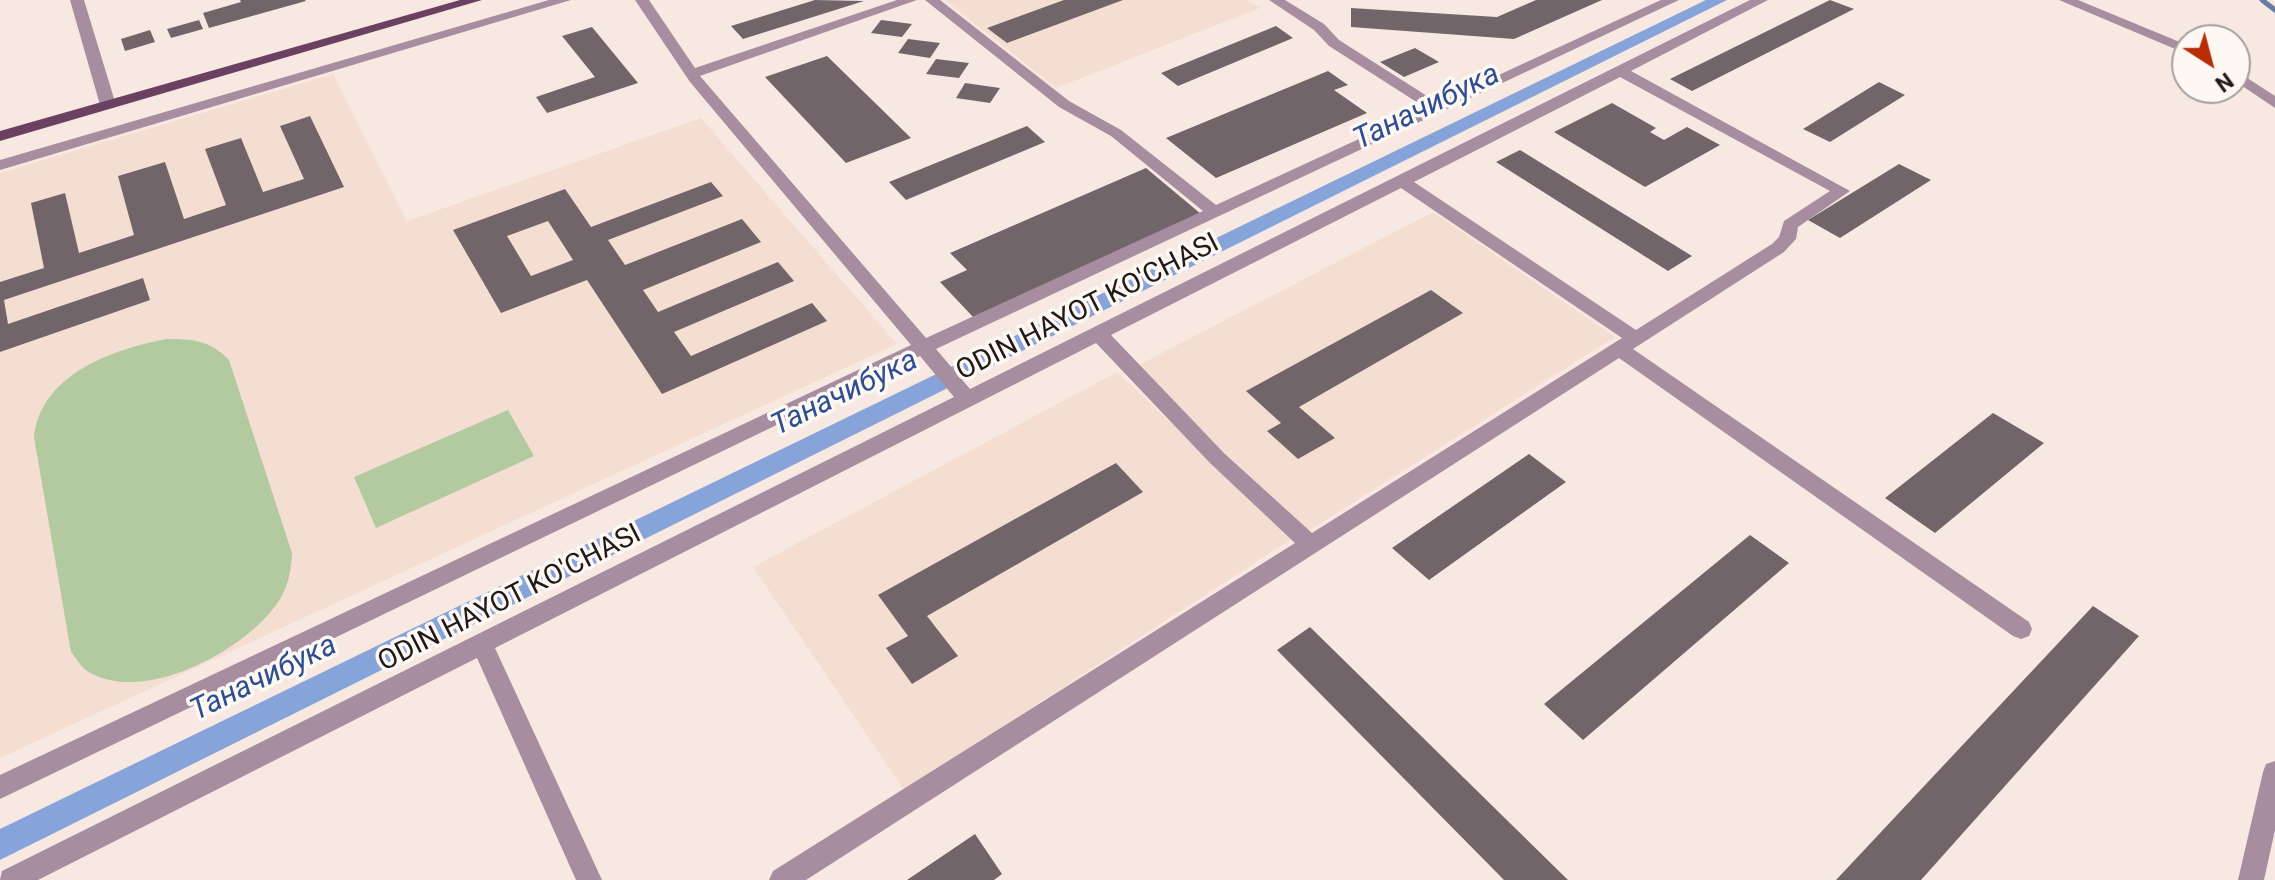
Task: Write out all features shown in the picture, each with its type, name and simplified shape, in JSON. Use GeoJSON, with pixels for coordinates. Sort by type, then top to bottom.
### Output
{"type":"FeatureCollection","features":[{"type":"Feature","properties":{"kind":"main road"},"geometry":{"type":"LineString","coordinates":[[0,136],[475,0]]}},
{"type":"Feature","properties":{"kind":"street"},"geometry":{"type":"LineString","coordinates":[[77,0],[108,105]]}},
{"type":"Feature","properties":{"kind":"street"},"geometry":{"type":"LineString","coordinates":[[0,165],[564,0]]}},
{"type":"Feature","properties":{"kind":"street"},"geometry":{"type":"LineString","coordinates":[[642,0],[692,74],[966,397]]}},
{"type":"Feature","properties":{"kind":"street"},"geometry":{"type":"LineString","coordinates":[[692,74],[910,0]]}},
{"type":"Feature","properties":{"kind":"street"},"geometry":{"type":"LineString","coordinates":[[932,0],[1054,97],[1116,133],[1216,213]]}},
{"type":"Feature","properties":{"kind":"street"},"geometry":{"type":"LineString","coordinates":[[1276,0],[1319,27],[1334,43],[1437,109]]}},
{"type":"Feature","properties":{"kind":"street","name":"ODIN HAYOT KO'CHASI"},"geometry":{"type":"LineString","coordinates":[[0,787],[924,347],[1672,0]]}},
{"type":"Feature","properties":{"kind":"street","name":"ODIN HAYOT KO'CHASI"},"geometry":{"type":"LineString","coordinates":[[11,880],[966,397],[1099,334],[1761,0]]}},
{"type":"Feature","properties":{"kind":"street"},"geometry":{"type":"LineString","coordinates":[[2066,0],[2171,43]]}},
{"type":"Feature","properties":{"kind":"street"},"geometry":{"type":"LineString","coordinates":[[782,880],[1778,248],[1787,239],[1790,225],[1842,191],[1620,71]]}},
{"type":"Feature","properties":{"kind":"street"},"geometry":{"type":"LineString","coordinates":[[2251,86],[2275,103]]}},
{"type":"Feature","properties":{"kind":"street"},"geometry":{"type":"LineString","coordinates":[[1402,181],[2021,629]]}},
{"type":"Feature","properties":{"kind":"street"},"geometry":{"type":"LineString","coordinates":[[1099,334],[1206,446],[1303,537],[1308,547]]}},
{"type":"Feature","properties":{"kind":"street"},"geometry":{"type":"LineString","coordinates":[[482,644],[589,880]]}},
{"type":"Feature","properties":{"kind":"street"},"geometry":{"type":"LineString","coordinates":[[2251,880],[2275,772]]}},
{"type":"Feature","properties":{"kind":"shaded area"},"geometry":{"type":"Polygon","coordinates":[[[945,0],[1247,0],[1260,8],[1056,88],[945,0]]]}},
{"type":"Feature","properties":{"kind":"shaded area"},"geometry":{"type":"Polygon","coordinates":[[[333,74],[407,221],[701,118],[897,344],[0,758],[0,173],[333,74]]]}},
{"type":"Feature","properties":{"kind":"shaded area"},"geometry":{"type":"Polygon","coordinates":[[[1433,212],[1615,337],[1308,531],[1135,367],[1433,212]]]}},
{"type":"Feature","properties":{"kind":"shaded area"},"geometry":{"type":"Polygon","coordinates":[[[1117,372],[1293,538],[904,790],[753,567],[1117,372]]]}},
{"type":"Feature","properties":{"kind":"green space"},"geometry":{"type":"Polygon","coordinates":[[[167,339],[200,342],[215,348],[229,360],[292,553],[290,574],[280,599],[261,622],[216,655],[163,678],[136,682],[110,680],[87,671],[71,652],[34,437],[40,415],[50,397],[65,381],[103,358],[167,339]]]}},
{"type":"Feature","properties":{"kind":"green space"},"geometry":{"type":"Polygon","coordinates":[[[508,410],[534,456],[376,528],[354,477],[508,410]]]}},
{"type":"Feature","properties":{"kind":"building"},"geometry":{"type":"Polygon","coordinates":[[[240,0],[306,1],[209,28],[203,13],[240,0]]]}},
{"type":"Feature","properties":{"kind":"building"},"geometry":{"type":"Polygon","coordinates":[[[815,0],[864,1],[743,39],[731,26],[815,0]]]}},
{"type":"Feature","properties":{"kind":"building"},"geometry":{"type":"Polygon","coordinates":[[[1064,0],[1123,0],[1007,43],[987,28],[1064,0]]]}},
{"type":"Feature","properties":{"kind":"building"},"geometry":{"type":"Polygon","coordinates":[[[1536,0],[1602,0],[1514,39],[1351,27],[1351,8],[1497,17],[1536,0]]]}},
{"type":"Feature","properties":{"kind":"building"},"geometry":{"type":"Polygon","coordinates":[[[1830,0],[1854,9],[1692,91],[1670,79],[1830,0]]]}},
{"type":"Feature","properties":{"kind":"building"},"geometry":{"type":"Polygon","coordinates":[[[199,20],[203,29],[171,38],[167,29],[199,20]]]}},
{"type":"Feature","properties":{"kind":"building"},"geometry":{"type":"Polygon","coordinates":[[[881,20],[912,24],[902,37],[871,33],[881,20]]]}},
{"type":"Feature","properties":{"kind":"building"},"geometry":{"type":"Polygon","coordinates":[[[1276,26],[1293,38],[1178,86],[1161,73],[1276,26]]]}},
{"type":"Feature","properties":{"kind":"building"},"geometry":{"type":"Polygon","coordinates":[[[592,27],[638,83],[547,113],[536,97],[595,77],[562,36],[592,27]]]}},
{"type":"Feature","properties":{"kind":"building"},"geometry":{"type":"Polygon","coordinates":[[[150,30],[155,42],[125,51],[121,39],[150,30]]]}},
{"type":"Feature","properties":{"kind":"building"},"geometry":{"type":"Polygon","coordinates":[[[908,39],[940,43],[930,58],[898,53],[908,39]]]}},
{"type":"Feature","properties":{"kind":"building"},"geometry":{"type":"Polygon","coordinates":[[[1415,48],[1439,62],[1404,77],[1380,62],[1415,48]]]}},
{"type":"Feature","properties":{"kind":"building"},"geometry":{"type":"Polygon","coordinates":[[[827,56],[911,138],[846,163],[765,77],[827,56]]]}},
{"type":"Feature","properties":{"kind":"building"},"geometry":{"type":"Polygon","coordinates":[[[936,59],[969,63],[959,78],[926,74],[936,59]]]}},
{"type":"Feature","properties":{"kind":"building"},"geometry":{"type":"Polygon","coordinates":[[[1328,71],[1348,85],[1334,90],[1367,113],[1216,178],[1166,138],[1328,71]]]}},
{"type":"Feature","properties":{"kind":"building"},"geometry":{"type":"Polygon","coordinates":[[[1879,82],[1905,95],[1830,142],[1803,129],[1879,82]]]}},
{"type":"Feature","properties":{"kind":"building"},"geometry":{"type":"Polygon","coordinates":[[[965,83],[1000,88],[990,103],[956,98],[965,83]]]}},
{"type":"Feature","properties":{"kind":"building"},"geometry":{"type":"Polygon","coordinates":[[[1612,103],[1656,128],[1650,132],[1664,140],[1687,127],[1720,145],[1645,187],[1554,132],[1612,103]]]}},
{"type":"Feature","properties":{"kind":"building"},"geometry":{"type":"Polygon","coordinates":[[[310,116],[344,187],[4,300],[8,324],[143,278],[150,300],[0,352],[0,282],[44,268],[31,203],[65,193],[79,253],[134,235],[118,176],[165,162],[184,219],[226,205],[205,149],[241,138],[263,192],[304,179],[280,126],[310,116]]]}},
{"type":"Feature","properties":{"kind":"building"},"geometry":{"type":"Polygon","coordinates":[[[1027,126],[1045,142],[906,200],[889,182],[1027,126]]]}},
{"type":"Feature","properties":{"kind":"building"},"geometry":{"type":"Polygon","coordinates":[[[1520,150],[1692,256],[1668,271],[1496,162],[1520,150]]]}},
{"type":"Feature","properties":{"kind":"building"},"geometry":{"type":"Polygon","coordinates":[[[1899,164],[1931,180],[1840,238],[1808,220],[1899,164]]]}},
{"type":"Feature","properties":{"kind":"building"},"geometry":{"type":"Polygon","coordinates":[[[1146,168],[1201,214],[974,318],[940,282],[967,270],[950,253],[1146,168]]]}},
{"type":"Feature","properties":{"kind":"building"},"geometry":{"type":"Polygon","coordinates":[[[711,182],[723,196],[608,240],[625,265],[742,219],[761,242],[643,290],[658,312],[778,262],[794,281],[674,332],[691,356],[812,303],[827,321],[662,394],[587,280],[501,313],[453,230],[565,189],[591,227],[711,182]],[[548,221],[507,236],[531,276],[573,260],[548,221]]]}},
{"type":"Feature","properties":{"kind":"building"},"geometry":{"type":"Polygon","coordinates":[[[1431,290],[1463,313],[1299,407],[1335,438],[1298,459],[1267,431],[1281,423],[1246,391],[1431,290]]]}},
{"type":"Feature","properties":{"kind":"building"},"geometry":{"type":"Polygon","coordinates":[[[1993,413],[2044,443],[1935,533],[1885,498],[1993,413]]]}},
{"type":"Feature","properties":{"kind":"building"},"geometry":{"type":"Polygon","coordinates":[[[1529,454],[1566,482],[1429,580],[1392,548],[1529,454]]]}},
{"type":"Feature","properties":{"kind":"building"},"geometry":{"type":"Polygon","coordinates":[[[1116,463],[1143,492],[927,616],[958,656],[912,684],[886,648],[908,636],[878,595],[1116,463]]]}},
{"type":"Feature","properties":{"kind":"building"},"geometry":{"type":"Polygon","coordinates":[[[1750,535],[1789,563],[1583,740],[1544,704],[1750,535]]]}},
{"type":"Feature","properties":{"kind":"building"},"geometry":{"type":"Polygon","coordinates":[[[2093,606],[2139,636],[1921,880],[1836,880],[2093,606]]]}},
{"type":"Feature","properties":{"kind":"building"},"geometry":{"type":"Polygon","coordinates":[[[1310,627],[1568,880],[1504,880],[1277,650],[1310,627]]]}},
{"type":"Feature","properties":{"kind":"building"},"geometry":{"type":"Polygon","coordinates":[[[975,834],[1002,874],[994,880],[907,880],[975,834]]]}},
{"type":"Feature","properties":{"kind":"waterway","name":"Таначибука"},"geometry":{"type":"LineString","coordinates":[[0,845],[1719,0]]}},
{"type":"Feature","properties":{"kind":"waterway"},"geometry":{"type":"LineString","coordinates":[[2262,0],[2275,10]]}}]}
